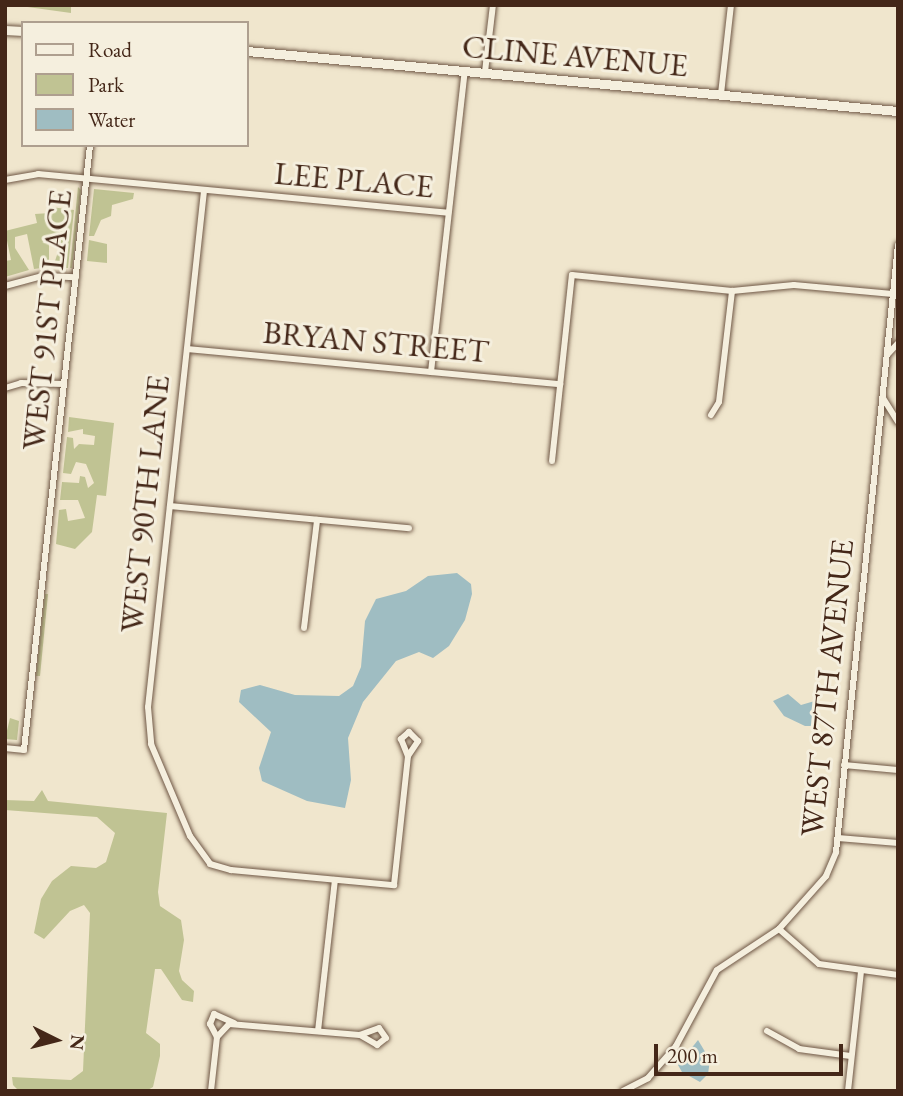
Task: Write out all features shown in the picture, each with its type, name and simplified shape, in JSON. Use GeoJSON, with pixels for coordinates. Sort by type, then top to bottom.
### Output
{"type":"FeatureCollection","features":[{"type":"Feature","properties":{"kind":"street"},"geometry":{"type":"LineString","coordinates":[[485,72],[493,5]]}},
{"type":"Feature","properties":{"kind":"street"},"geometry":{"type":"LineString","coordinates":[[721,94],[731,5]]}},
{"type":"Feature","properties":{"kind":"street","name":"CLINE AVENUE"},"geometry":{"type":"LineString","coordinates":[[248,51],[898,111]]}},
{"type":"Feature","properties":{"kind":"street"},"geometry":{"type":"LineString","coordinates":[[432,372],[465,71]]}},
{"type":"Feature","properties":{"kind":"street","name":"WEST 91ST PLACE"},"geometry":{"type":"LineString","coordinates":[[5,748],[24,750],[90,147]]}},
{"type":"Feature","properties":{"kind":"street","name":"LEE PLACE"},"geometry":{"type":"LineString","coordinates":[[5,180],[38,174],[448,213]]}},
{"type":"Feature","properties":{"kind":"street","name":"WEST 90TH LANE"},"geometry":{"type":"LineString","coordinates":[[204,191],[148,727],[181,816],[197,850],[215,866],[335,880],[394,885],[408,755]]}},
{"type":"Feature","properties":{"kind":"street","name":"WEST 87TH AVENUE"},"geometry":{"type":"LineString","coordinates":[[623,1091],[648,1077],[676,1046],[717,970],[779,929],[826,876],[838,838],[898,245]]}},
{"type":"Feature","properties":{"kind":"street"},"geometry":{"type":"LineString","coordinates":[[552,461],[572,275],[732,291],[794,285],[892,294]]}},
{"type":"Feature","properties":{"kind":"street"},"geometry":{"type":"LineString","coordinates":[[5,286],[43,276],[76,277]]}},
{"type":"Feature","properties":{"kind":"street"},"geometry":{"type":"LineString","coordinates":[[711,415],[719,402],[732,291]]}},
{"type":"Feature","properties":{"kind":"street"},"geometry":{"type":"LineString","coordinates":[[886,357],[898,344]]}},
{"type":"Feature","properties":{"kind":"street","name":"BRYAN STREET"},"geometry":{"type":"LineString","coordinates":[[187,349],[560,384]]}},
{"type":"Feature","properties":{"kind":"street"},"geometry":{"type":"LineString","coordinates":[[5,388],[21,383],[64,384]]}},
{"type":"Feature","properties":{"kind":"street"},"geometry":{"type":"LineString","coordinates":[[882,397],[898,422]]}},
{"type":"Feature","properties":{"kind":"street"},"geometry":{"type":"LineString","coordinates":[[170,506],[409,528]]}},
{"type":"Feature","properties":{"kind":"street"},"geometry":{"type":"LineString","coordinates":[[304,628],[317,520]]}},
{"type":"Feature","properties":{"kind":"street"},"geometry":{"type":"LineString","coordinates":[[844,765],[898,770]]}},
{"type":"Feature","properties":{"kind":"street"},"geometry":{"type":"LineString","coordinates":[[838,838],[898,843]]}},
{"type":"Feature","properties":{"kind":"street"},"geometry":{"type":"LineString","coordinates":[[318,1031],[335,880]]}},
{"type":"Feature","properties":{"kind":"street"},"geometry":{"type":"LineString","coordinates":[[779,929],[819,964],[898,975]]}},
{"type":"Feature","properties":{"kind":"street"},"geometry":{"type":"LineString","coordinates":[[848,1091],[861,971]]}},
{"type":"Feature","properties":{"kind":"street"},"geometry":{"type":"LineString","coordinates":[[211,1091],[217,1037],[211,1017],[218,1013],[234,1023],[360,1035]]}},
{"type":"Feature","properties":{"kind":"street"},"geometry":{"type":"LineString","coordinates":[[217,1037],[223,1028],[234,1023]]}},
{"type":"Feature","properties":{"kind":"street"},"geometry":{"type":"LineString","coordinates":[[767,1031],[799,1049],[851,1056]]}},
{"type":"Feature","properties":{"kind":"green space"},"geometry":{"type":"Polygon","coordinates":[[[13,5],[71,5],[71,13],[13,5]]]}},
{"type":"Feature","properties":{"kind":"green space"},"geometry":{"type":"Polygon","coordinates":[[[78,187],[81,190],[70,268],[78,187]]]}},
{"type":"Feature","properties":{"kind":"green space"},"geometry":{"type":"Polygon","coordinates":[[[94,189],[134,193],[133,199],[112,205],[111,216],[101,220],[94,236],[89,236],[94,189]]]}},
{"type":"Feature","properties":{"kind":"green space"},"geometry":{"type":"Polygon","coordinates":[[[51,207],[74,210],[68,268],[53,267],[61,243],[49,243],[49,267],[34,269],[27,234],[15,237],[15,248],[29,270],[5,277],[5,261],[11,260],[5,231],[37,223],[35,214],[50,213],[51,207]]]}},
{"type":"Feature","properties":{"kind":"green space"},"geometry":{"type":"Polygon","coordinates":[[[89,240],[107,244],[107,263],[87,261],[89,240]]]}},
{"type":"Feature","properties":{"kind":"green space"},"geometry":{"type":"Polygon","coordinates":[[[69,417],[114,423],[106,496],[97,495],[92,532],[75,549],[56,544],[59,510],[66,509],[68,521],[85,518],[78,500],[60,500],[62,482],[79,483],[80,476],[85,477],[88,488],[94,483],[86,464],[76,462],[71,474],[63,473],[67,437],[73,438],[74,449],[79,444],[94,445],[95,436],[83,434],[83,429],[68,432],[69,417]]]}},
{"type":"Feature","properties":{"kind":"green space"},"geometry":{"type":"Polygon","coordinates":[[[45,594],[48,594],[40,676],[36,676],[45,594]]]}},
{"type":"Feature","properties":{"kind":"green space"},"geometry":{"type":"Polygon","coordinates":[[[10,718],[19,721],[17,740],[5,739],[10,718]]]}},
{"type":"Feature","properties":{"kind":"green space"},"geometry":{"type":"Polygon","coordinates":[[[42,790],[48,801],[167,813],[158,892],[160,906],[181,920],[184,940],[179,971],[182,980],[194,991],[193,1002],[182,1000],[161,969],[155,969],[146,1033],[160,1044],[160,1056],[153,1087],[146,1091],[19,1091],[13,1085],[12,1077],[71,1080],[83,1071],[90,913],[84,905],[70,911],[44,939],[34,933],[41,899],[52,881],[71,866],[96,868],[106,862],[115,833],[97,817],[5,810],[5,800],[34,801],[42,790]]]}},
{"type":"Feature","properties":{"kind":"water"},"geometry":{"type":"Polygon","coordinates":[[[457,573],[471,584],[472,594],[465,620],[449,646],[433,658],[419,652],[396,661],[363,702],[348,738],[351,780],[345,808],[307,801],[262,781],[259,768],[271,732],[239,702],[241,690],[260,685],[295,695],[339,696],[353,686],[361,667],[365,621],[376,599],[406,591],[428,576],[457,573]]]}},
{"type":"Feature","properties":{"kind":"water"},"geometry":{"type":"Polygon","coordinates":[[[788,694],[801,705],[818,700],[818,726],[805,726],[784,716],[773,701],[788,694]]]}},
{"type":"Feature","properties":{"kind":"water"},"geometry":{"type":"Polygon","coordinates":[[[698,1040],[710,1060],[708,1074],[700,1082],[682,1072],[678,1065],[698,1040]]]}}]}
